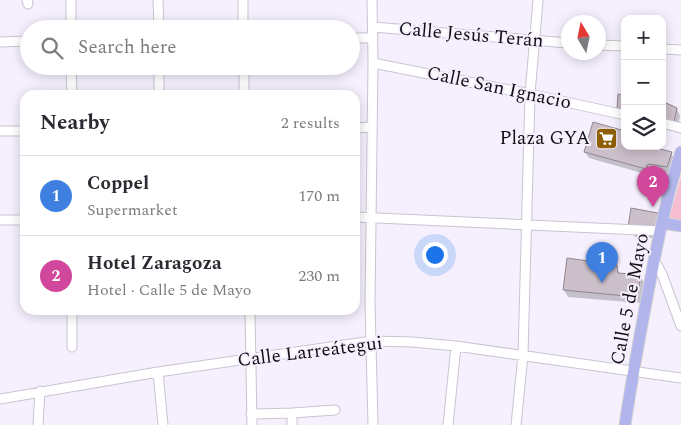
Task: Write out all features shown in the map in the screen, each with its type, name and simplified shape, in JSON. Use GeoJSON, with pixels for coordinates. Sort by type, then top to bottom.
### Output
{"type":"FeatureCollection","features":[{"type":"Feature","properties":{"kind":"main road","name":"Calle 5 de Mayo"},"geometry":{"type":"LineString","coordinates":[[625,425],[654,260],[671,181],[681,152]]}},
{"type":"Feature","properties":{"kind":"main road"},"geometry":{"type":"LineString","coordinates":[[661,227],[681,226]]}},
{"type":"Feature","properties":{"kind":"street"},"geometry":{"type":"LineString","coordinates":[[70,0],[71,20]]}},
{"type":"Feature","properties":{"kind":"street"},"geometry":{"type":"LineString","coordinates":[[158,0],[159,20]]}},
{"type":"Feature","properties":{"kind":"street"},"geometry":{"type":"LineString","coordinates":[[243,0],[244,20]]}},
{"type":"Feature","properties":{"kind":"street"},"geometry":{"type":"LineString","coordinates":[[372,0],[370,303],[373,425]]}},
{"type":"Feature","properties":{"kind":"street"},"geometry":{"type":"LineString","coordinates":[[516,425],[523,356],[530,94],[538,0]]}},
{"type":"Feature","properties":{"kind":"street","name":"Calle Jesús Terán"},"geometry":{"type":"LineString","coordinates":[[373,27],[561,42]]}},
{"type":"Feature","properties":{"kind":"street"},"geometry":{"type":"LineString","coordinates":[[360,38],[373,38]]}},
{"type":"Feature","properties":{"kind":"street"},"geometry":{"type":"LineString","coordinates":[[0,42],[20,41]]}},
{"type":"Feature","properties":{"kind":"street"},"geometry":{"type":"LineString","coordinates":[[606,45],[621,46]]}},
{"type":"Feature","properties":{"kind":"street"},"geometry":{"type":"LineString","coordinates":[[666,49],[681,50]]}},
{"type":"Feature","properties":{"kind":"street","name":"Calle San Ignacio"},"geometry":{"type":"LineString","coordinates":[[373,63],[621,114]]}},
{"type":"Feature","properties":{"kind":"street"},"geometry":{"type":"LineString","coordinates":[[71,75],[72,90]]}},
{"type":"Feature","properties":{"kind":"street"},"geometry":{"type":"LineString","coordinates":[[159,75],[159,90]]}},
{"type":"Feature","properties":{"kind":"street"},"geometry":{"type":"LineString","coordinates":[[244,75],[244,90]]}},
{"type":"Feature","properties":{"kind":"street"},"geometry":{"type":"LineString","coordinates":[[666,125],[681,128]]}},
{"type":"Feature","properties":{"kind":"street"},"geometry":{"type":"LineString","coordinates":[[360,128],[371,127]]}},
{"type":"Feature","properties":{"kind":"street"},"geometry":{"type":"LineString","coordinates":[[0,131],[20,131]]}},
{"type":"Feature","properties":{"kind":"street"},"geometry":{"type":"LineString","coordinates":[[360,217],[527,226],[661,227]]}},
{"type":"Feature","properties":{"kind":"street"},"geometry":{"type":"LineString","coordinates":[[0,220],[20,220]]}},
{"type":"Feature","properties":{"kind":"street"},"geometry":{"type":"LineString","coordinates":[[654,260],[662,274],[681,326]]}},
{"type":"Feature","properties":{"kind":"street"},"geometry":{"type":"LineString","coordinates":[[72,315],[72,347]]}},
{"type":"Feature","properties":{"kind":"street"},"geometry":{"type":"LineString","coordinates":[[250,315],[252,425]]}},
{"type":"Feature","properties":{"kind":"street","name":"Calle Larreátegui"},"geometry":{"type":"LineString","coordinates":[[0,399],[158,372],[372,341],[456,346],[681,378]]}},
{"type":"Feature","properties":{"kind":"street"},"geometry":{"type":"LineString","coordinates":[[448,425],[456,346]]}},
{"type":"Feature","properties":{"kind":"street"},"geometry":{"type":"LineString","coordinates":[[158,372],[164,425]]}},
{"type":"Feature","properties":{"kind":"street"},"geometry":{"type":"LineString","coordinates":[[38,425],[40,392]]}},
{"type":"Feature","properties":{"kind":"street"},"geometry":{"type":"LineString","coordinates":[[252,414],[335,410]]}},
{"type":"Feature","properties":{"kind":"street"},"geometry":{"type":"LineString","coordinates":[[292,413],[292,425]]}},
{"type":"Feature","properties":{"kind":"shaded area"},"geometry":{"type":"Polygon","coordinates":[[[681,176],[681,221],[669,219],[681,176]]]}},
{"type":"Feature","properties":{"kind":"building"},"geometry":{"type":"Polygon","coordinates":[[[618,94],[621,94],[621,110],[617,109],[618,94]]]}},
{"type":"Feature","properties":{"kind":"building"},"geometry":{"type":"Polygon","coordinates":[[[666,103],[677,108],[674,122],[666,119],[666,103]]]}},
{"type":"Feature","properties":{"kind":"building","name":"Plaza GYA"},"geometry":{"type":"Polygon","coordinates":[[[593,122],[621,130],[621,150],[664,150],[672,152],[667,167],[648,164],[646,169],[584,152],[593,122]]]}},
{"type":"Feature","properties":{"kind":"building"},"geometry":{"type":"Polygon","coordinates":[[[631,208],[658,213],[660,217],[657,226],[649,229],[628,227],[631,208]]]}},
{"type":"Feature","properties":{"kind":"building"},"geometry":{"type":"Polygon","coordinates":[[[567,258],[617,265],[618,273],[641,275],[637,297],[563,290],[567,258]]]}},
{"type":"Feature","properties":{"kind":"place","name":"Plaza GYA"},"geometry":{"type":"Point","coordinates":[606,138]}},
{"type":"Feature","properties":{"kind":"place","name":"Hotel Zaragoza"},"geometry":{"type":"Point","coordinates":[653,207]}},
{"type":"Feature","properties":{"kind":"place","name":"Coppel"},"geometry":{"type":"Point","coordinates":[602,283]}}]}
